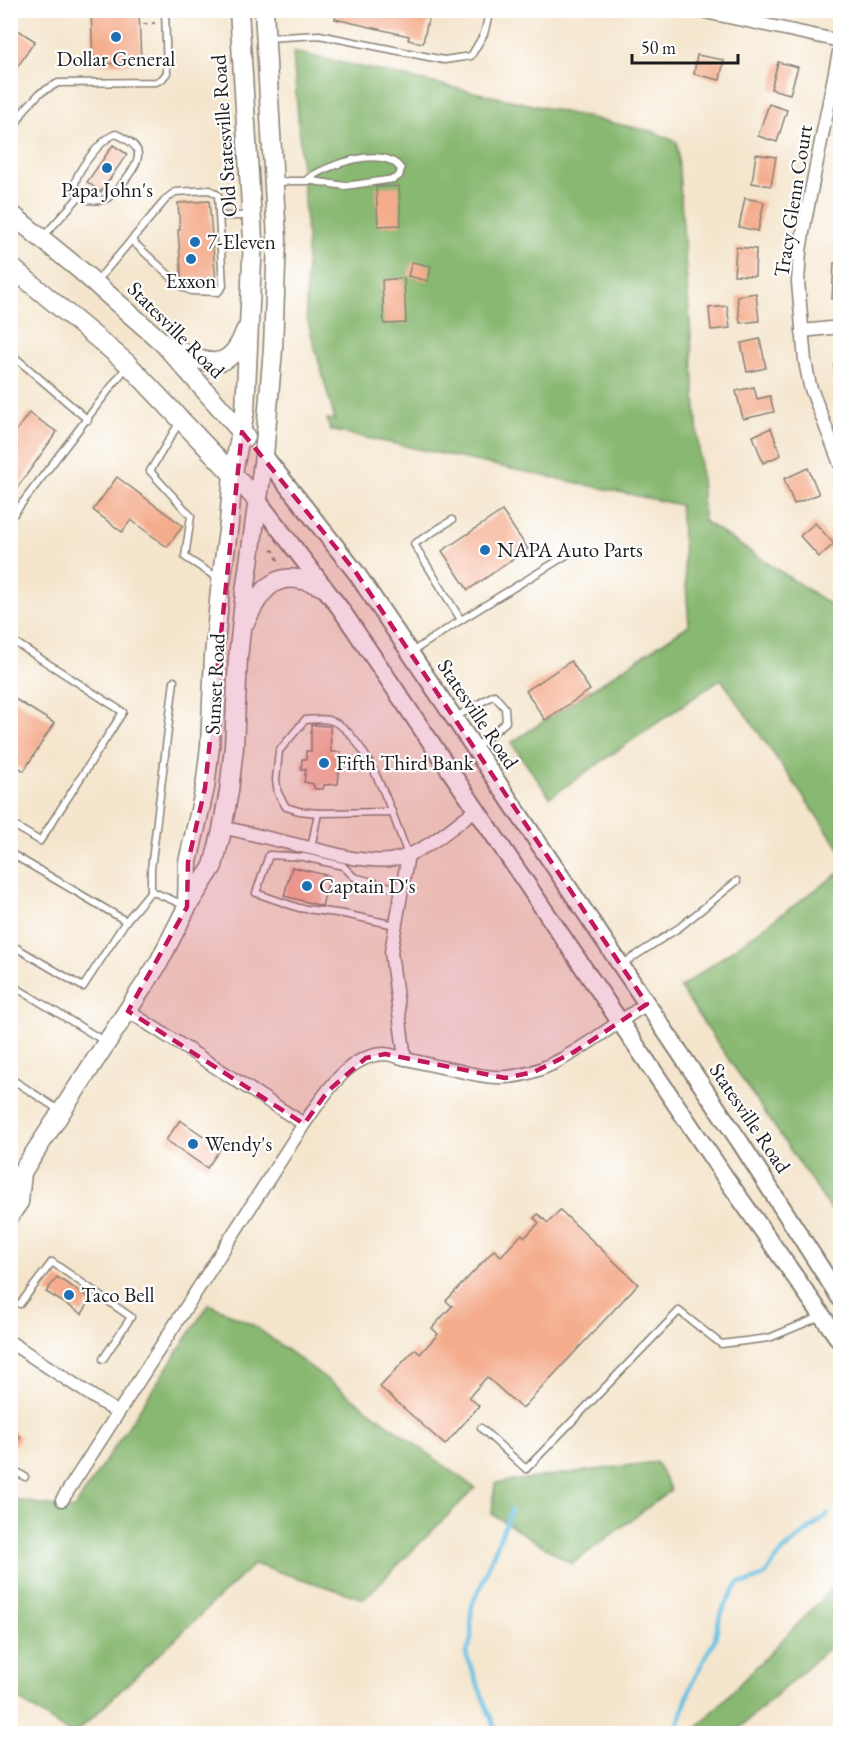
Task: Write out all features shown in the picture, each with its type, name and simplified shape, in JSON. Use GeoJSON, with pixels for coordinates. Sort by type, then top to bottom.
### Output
{"type":"FeatureCollection","features":[{"type":"Feature","properties":{"kind":"main road","name":"Old Statesville Road"},"geometry":{"type":"LineString","coordinates":[[233,473],[242,432],[253,239],[239,10]]}},
{"type":"Feature","properties":{"kind":"main road"},"geometry":{"type":"LineString","coordinates":[[264,10],[277,239],[273,349],[264,456]]}},
{"type":"Feature","properties":{"kind":"main road","name":"Statesville Road"},"geometry":{"type":"LineString","coordinates":[[10,213],[96,283],[163,343],[264,456],[355,571],[740,1142],[840,1298]]}},
{"type":"Feature","properties":{"kind":"main road"},"geometry":{"type":"LineString","coordinates":[[10,266],[128,365],[258,501],[340,608],[618,1021],[840,1341]]}},
{"type":"Feature","properties":{"kind":"main road"},"geometry":{"type":"LineString","coordinates":[[163,343],[193,358],[210,363],[220,362],[231,356],[240,345],[249,318]]}},
{"type":"Feature","properties":{"kind":"main road","name":"Sunset Road"},"geometry":{"type":"LineString","coordinates":[[10,1215],[19,1202],[16,1176],[62,1112],[158,964],[187,907],[213,866],[229,792],[241,634],[264,456]]}},
{"type":"Feature","properties":{"kind":"main road","name":"Sunset Road"},"geometry":{"type":"LineString","coordinates":[[187,907],[188,862],[205,788],[210,746],[213,666],[233,473]]}},
{"type":"Feature","properties":{"kind":"main road"},"geometry":{"type":"LineString","coordinates":[[241,634],[253,606],[265,590],[274,583],[299,577],[323,587]]}},
{"type":"Feature","properties":{"kind":"street"},"geometry":{"type":"LineString","coordinates":[[696,10],[840,41]]}},
{"type":"Feature","properties":{"kind":"street","name":"Tracy Glenn Court"},"geometry":{"type":"LineString","coordinates":[[840,47],[800,251],[798,282],[810,386],[840,464]]}},
{"type":"Feature","properties":{"kind":"street"},"geometry":{"type":"LineString","coordinates":[[802,331],[840,327]]}},
{"type":"Feature","properties":{"kind":"street"},"geometry":{"type":"LineString","coordinates":[[222,827],[372,860],[391,860],[408,855],[430,843],[475,810]]}},
{"type":"Feature","properties":{"kind":"street"},"geometry":{"type":"LineString","coordinates":[[405,1059],[392,952],[408,855]]}},
{"type":"Feature","properties":{"kind":"street"},"geometry":{"type":"LineString","coordinates":[[62,1500],[304,1124],[328,1091],[350,1067],[366,1058],[385,1054],[472,1074],[505,1078],[534,1072],[574,1052],[646,1004]]}},
{"type":"Feature","properties":{"kind":"street"},"geometry":{"type":"LineString","coordinates":[[128,1011],[304,1124]]}},
{"type":"Feature","properties":{"kind":"street"},"geometry":{"type":"LineString","coordinates":[[10,1342],[118,1413]]}},
{"type":"Feature","properties":{"kind":"lane"},"geometry":{"type":"LineString","coordinates":[[10,135],[25,109],[40,93],[58,83],[156,82],[162,79],[167,73],[165,10]]}},
{"type":"Feature","properties":{"kind":"lane"},"geometry":{"type":"LineString","coordinates":[[266,38],[319,35],[444,60],[471,56],[484,34],[490,10]]}},
{"type":"Feature","properties":{"kind":"lane"},"geometry":{"type":"LineString","coordinates":[[116,134],[135,145],[139,154],[137,164],[113,194],[108,198],[95,201],[78,198],[75,186],[79,172],[106,139],[116,134]]}},
{"type":"Feature","properties":{"kind":"lane"},"geometry":{"type":"LineString","coordinates":[[274,183],[290,180],[345,186],[364,184],[394,179],[399,176],[401,169],[390,158],[371,157],[328,167],[305,181]]}},
{"type":"Feature","properties":{"kind":"lane"},"geometry":{"type":"LineString","coordinates":[[96,283],[131,240],[167,198],[175,192],[210,190],[218,195],[223,286],[218,292],[190,291],[182,287],[131,240]]}},
{"type":"Feature","properties":{"kind":"lane"},"geometry":{"type":"LineString","coordinates":[[42,239],[78,198]]}},
{"type":"Feature","properties":{"kind":"lane"},"geometry":{"type":"LineString","coordinates":[[219,216],[252,216]]}},
{"type":"Feature","properties":{"kind":"lane"},"geometry":{"type":"LineString","coordinates":[[10,353],[88,420]]}},
{"type":"Feature","properties":{"kind":"lane"},"geometry":{"type":"LineString","coordinates":[[10,514],[13,515],[128,365]]}},
{"type":"Feature","properties":{"kind":"lane"},"geometry":{"type":"LineString","coordinates":[[181,420],[150,471],[191,516],[184,557],[222,580]]}},
{"type":"Feature","properties":{"kind":"lane"},"geometry":{"type":"LineString","coordinates":[[452,520],[414,544],[461,620]]}},
{"type":"Feature","properties":{"kind":"lane"},"geometry":{"type":"LineString","coordinates":[[410,653],[570,553]]}},
{"type":"Feature","properties":{"kind":"lane"},"geometry":{"type":"LineString","coordinates":[[10,639],[123,712],[40,841],[10,824]]}},
{"type":"Feature","properties":{"kind":"lane"},"geometry":{"type":"LineString","coordinates":[[10,944],[83,987],[126,921],[152,891],[151,869],[174,681]]}},
{"type":"Feature","properties":{"kind":"lane"},"geometry":{"type":"LineString","coordinates":[[453,718],[494,694],[505,708],[506,722],[474,748]]}},
{"type":"Feature","properties":{"kind":"lane"},"geometry":{"type":"LineString","coordinates":[[392,812],[318,813],[286,807],[278,793],[276,780],[279,751],[305,720],[329,720],[348,730],[378,775],[392,812],[408,855]]}},
{"type":"Feature","properties":{"kind":"lane"},"geometry":{"type":"LineString","coordinates":[[311,848],[318,813]]}},
{"type":"Feature","properties":{"kind":"lane"},"geometry":{"type":"LineString","coordinates":[[10,853],[126,921]]}},
{"type":"Feature","properties":{"kind":"lane"},"geometry":{"type":"LineString","coordinates":[[395,925],[345,914],[299,908],[256,893],[269,855],[304,857],[344,866],[354,877],[401,890]]}},
{"type":"Feature","properties":{"kind":"lane"},"geometry":{"type":"LineString","coordinates":[[620,965],[680,927],[737,881]]}},
{"type":"Feature","properties":{"kind":"lane"},"geometry":{"type":"LineString","coordinates":[[152,891],[187,907]]}},
{"type":"Feature","properties":{"kind":"lane"},"geometry":{"type":"LineString","coordinates":[[10,984],[107,1043]]}},
{"type":"Feature","properties":{"kind":"lane"},"geometry":{"type":"LineString","coordinates":[[10,1078],[62,1112]]}},
{"type":"Feature","properties":{"kind":"lane"},"geometry":{"type":"LineString","coordinates":[[20,1304],[52,1262],[131,1317],[103,1359]]}},
{"type":"Feature","properties":{"kind":"lane"},"geometry":{"type":"LineString","coordinates":[[481,1428],[526,1469],[679,1311],[721,1344],[768,1338],[823,1316]]}},
{"type":"Feature","properties":{"kind":"lane"},"geometry":{"type":"LineString","coordinates":[[10,1467],[25,1477]]}},
{"type":"Feature","properties":{"kind":"path"},"geometry":{"type":"LineString","coordinates":[[271,550],[274,551],[283,573]]}},
{"type":"Feature","properties":{"kind":"highlighted area"},"geometry":{"type":"Polygon","coordinates":[[[242,432],[355,571],[647,1004],[574,1052],[534,1072],[505,1078],[385,1054],[366,1058],[328,1091],[304,1124],[128,1011],[187,907],[188,862],[205,788],[242,432]]]}},
{"type":"Feature","properties":{"kind":"green space"},"geometry":{"type":"Polygon","coordinates":[[[293,52],[654,132],[677,142],[704,521],[840,611],[840,849],[721,679],[550,797],[511,743],[689,625],[680,505],[330,430],[327,419],[335,420],[306,315],[307,239],[293,52]]]}},
{"type":"Feature","properties":{"kind":"green space"},"geometry":{"type":"Polygon","coordinates":[[[840,872],[840,1223],[680,988],[840,872]]]}},
{"type":"Feature","properties":{"kind":"green space"},"geometry":{"type":"Polygon","coordinates":[[[209,1304],[253,1325],[475,1488],[364,1599],[254,1564],[76,1733],[69,1733],[11,1694],[11,1499],[73,1510],[209,1304]]]}},
{"type":"Feature","properties":{"kind":"green space"},"geometry":{"type":"Polygon","coordinates":[[[656,1462],[671,1490],[572,1564],[492,1514],[495,1483],[656,1462]]]}},
{"type":"Feature","properties":{"kind":"green space"},"geometry":{"type":"Polygon","coordinates":[[[840,1580],[840,1638],[734,1733],[692,1733],[840,1580]]]}},
{"type":"Feature","properties":{"kind":"building","name":"Dollar General"},"geometry":{"type":"Polygon","coordinates":[[[91,10],[139,10],[141,63],[93,64],[91,10]]]}},
{"type":"Feature","properties":{"kind":"building"},"geometry":{"type":"Polygon","coordinates":[[[337,10],[430,10],[423,43],[408,40],[409,36],[335,19],[337,10]]]}},
{"type":"Feature","properties":{"kind":"building"},"geometry":{"type":"Polygon","coordinates":[[[432,10],[470,10],[468,19],[432,10]]]}},
{"type":"Feature","properties":{"kind":"building"},"geometry":{"type":"Polygon","coordinates":[[[10,25],[35,41],[10,78],[10,25]]]}},
{"type":"Feature","properties":{"kind":"building"},"geometry":{"type":"Polygon","coordinates":[[[697,55],[724,60],[720,80],[694,74],[697,55]]]}},
{"type":"Feature","properties":{"kind":"building"},"geometry":{"type":"Polygon","coordinates":[[[778,62],[798,67],[790,94],[771,89],[778,62]]]}},
{"type":"Feature","properties":{"kind":"building"},"geometry":{"type":"Polygon","coordinates":[[[769,104],[787,110],[777,142],[758,136],[769,104]]]}},
{"type":"Feature","properties":{"kind":"building","name":"Papa John's"},"geometry":{"type":"Polygon","coordinates":[[[113,145],[127,154],[101,192],[87,182],[113,145]]]}},
{"type":"Feature","properties":{"kind":"building"},"geometry":{"type":"Polygon","coordinates":[[[756,154],[776,157],[771,186],[752,183],[756,154]]]}},
{"type":"Feature","properties":{"kind":"building"},"geometry":{"type":"Polygon","coordinates":[[[399,186],[401,225],[378,226],[376,187],[399,186]]]}},
{"type":"Feature","properties":{"kind":"building"},"geometry":{"type":"Polygon","coordinates":[[[745,198],[764,202],[758,231],[739,227],[745,198]]]}},
{"type":"Feature","properties":{"kind":"building"},"geometry":{"type":"Polygon","coordinates":[[[209,201],[216,282],[182,285],[178,203],[209,201]]]}},
{"type":"Feature","properties":{"kind":"building"},"geometry":{"type":"Polygon","coordinates":[[[840,224],[840,247],[835,246],[840,224]]]}},
{"type":"Feature","properties":{"kind":"building"},"geometry":{"type":"Polygon","coordinates":[[[736,247],[756,249],[755,276],[734,275],[736,247]]]}},
{"type":"Feature","properties":{"kind":"building"},"geometry":{"type":"Polygon","coordinates":[[[412,262],[431,266],[428,281],[408,276],[412,262]]]}},
{"type":"Feature","properties":{"kind":"building"},"geometry":{"type":"Polygon","coordinates":[[[834,263],[840,263],[840,300],[832,299],[834,263]]]}},
{"type":"Feature","properties":{"kind":"building"},"geometry":{"type":"Polygon","coordinates":[[[404,278],[406,323],[384,324],[382,280],[404,278]]]}},
{"type":"Feature","properties":{"kind":"building"},"geometry":{"type":"Polygon","coordinates":[[[756,293],[759,321],[740,323],[737,296],[756,293]]]}},
{"type":"Feature","properties":{"kind":"building"},"geometry":{"type":"Polygon","coordinates":[[[727,306],[730,328],[711,330],[709,308],[727,306]]]}},
{"type":"Feature","properties":{"kind":"building"},"geometry":{"type":"Polygon","coordinates":[[[760,339],[766,368],[747,372],[741,343],[760,339]]]}},
{"type":"Feature","properties":{"kind":"building"},"geometry":{"type":"Polygon","coordinates":[[[834,366],[840,366],[840,386],[836,386],[834,366]]]}},
{"type":"Feature","properties":{"kind":"building"},"geometry":{"type":"Polygon","coordinates":[[[754,387],[757,399],[770,396],[774,412],[743,419],[736,391],[754,387]]]}},
{"type":"Feature","properties":{"kind":"building"},"geometry":{"type":"Polygon","coordinates":[[[29,413],[57,432],[15,491],[10,488],[10,439],[29,413]]]}},
{"type":"Feature","properties":{"kind":"building"},"geometry":{"type":"Polygon","coordinates":[[[771,428],[781,455],[763,463],[753,436],[771,428]]]}},
{"type":"Feature","properties":{"kind":"building"},"geometry":{"type":"Polygon","coordinates":[[[808,468],[819,494],[794,504],[784,479],[808,468]]]}},
{"type":"Feature","properties":{"kind":"building"},"geometry":{"type":"Polygon","coordinates":[[[117,477],[183,526],[167,547],[131,520],[122,532],[93,510],[117,477]]]}},
{"type":"Feature","properties":{"kind":"building","name":"NAPA Auto Parts"},"geometry":{"type":"Polygon","coordinates":[[[502,511],[528,549],[468,590],[442,551],[502,511]]]}},
{"type":"Feature","properties":{"kind":"building"},"geometry":{"type":"Polygon","coordinates":[[[815,523],[834,544],[819,557],[800,536],[815,523]]]}},
{"type":"Feature","properties":{"kind":"building"},"geometry":{"type":"Polygon","coordinates":[[[571,661],[590,690],[545,720],[526,691],[571,661]]]}},
{"type":"Feature","properties":{"kind":"building"},"geometry":{"type":"Polygon","coordinates":[[[10,696],[54,723],[24,771],[10,762],[10,696]]]}},
{"type":"Feature","properties":{"kind":"building"},"geometry":{"type":"Polygon","coordinates":[[[311,725],[330,726],[331,752],[341,752],[338,784],[324,785],[323,789],[315,789],[313,784],[304,782],[306,769],[301,769],[302,759],[306,759],[306,751],[311,751],[311,725]]]}},
{"type":"Feature","properties":{"kind":"building","name":"Captain D's"},"geometry":{"type":"Polygon","coordinates":[[[292,867],[330,876],[322,906],[284,896],[292,867]]]}},
{"type":"Feature","properties":{"kind":"building","name":"Wendy's"},"geometry":{"type":"Polygon","coordinates":[[[180,1120],[221,1148],[207,1168],[166,1140],[180,1120]]]}},
{"type":"Feature","properties":{"kind":"building"},"geometry":{"type":"Polygon","coordinates":[[[560,1210],[638,1284],[522,1409],[487,1377],[469,1397],[479,1406],[445,1445],[380,1387],[415,1349],[420,1354],[438,1334],[432,1328],[452,1306],[446,1301],[494,1250],[501,1256],[522,1234],[525,1237],[539,1223],[534,1218],[538,1214],[548,1223],[560,1210]]]}},
{"type":"Feature","properties":{"kind":"building","name":"Taco Bell"},"geometry":{"type":"Polygon","coordinates":[[[57,1277],[91,1299],[82,1314],[46,1292],[57,1277]]]}},
{"type":"Feature","properties":{"kind":"building"},"geometry":{"type":"Polygon","coordinates":[[[10,1429],[21,1437],[10,1450],[10,1429]]]}},
{"type":"Feature","properties":{"kind":"waterway"},"geometry":{"type":"LineString","coordinates":[[497,1734],[466,1654],[471,1641],[473,1602],[511,1510]]}},
{"type":"Feature","properties":{"kind":"waterway"},"geometry":{"type":"LineString","coordinates":[[675,1734],[692,1683],[715,1639],[725,1605],[739,1582],[746,1583],[764,1576],[783,1551],[828,1514]]}},
{"type":"Feature","properties":{"kind":"place","name":"Dollar General"},"geometry":{"type":"Point","coordinates":[116,37]}},
{"type":"Feature","properties":{"kind":"place","name":"Papa John's"},"geometry":{"type":"Point","coordinates":[107,168]}},
{"type":"Feature","properties":{"kind":"place","name":"7-Eleven"},"geometry":{"type":"Point","coordinates":[195,242]}},
{"type":"Feature","properties":{"kind":"place","name":"Exxon"},"geometry":{"type":"Point","coordinates":[191,259]}},
{"type":"Feature","properties":{"kind":"place","name":"NAPA Auto Parts"},"geometry":{"type":"Point","coordinates":[485,550]}},
{"type":"Feature","properties":{"kind":"place","name":"Fifth Third Bank"},"geometry":{"type":"Point","coordinates":[324,763]}},
{"type":"Feature","properties":{"kind":"place","name":"Captain D's"},"geometry":{"type":"Point","coordinates":[307,886]}},
{"type":"Feature","properties":{"kind":"place","name":"Wendy's"},"geometry":{"type":"Point","coordinates":[193,1144]}},
{"type":"Feature","properties":{"kind":"place","name":"Taco Bell"},"geometry":{"type":"Point","coordinates":[69,1295]}}]}
